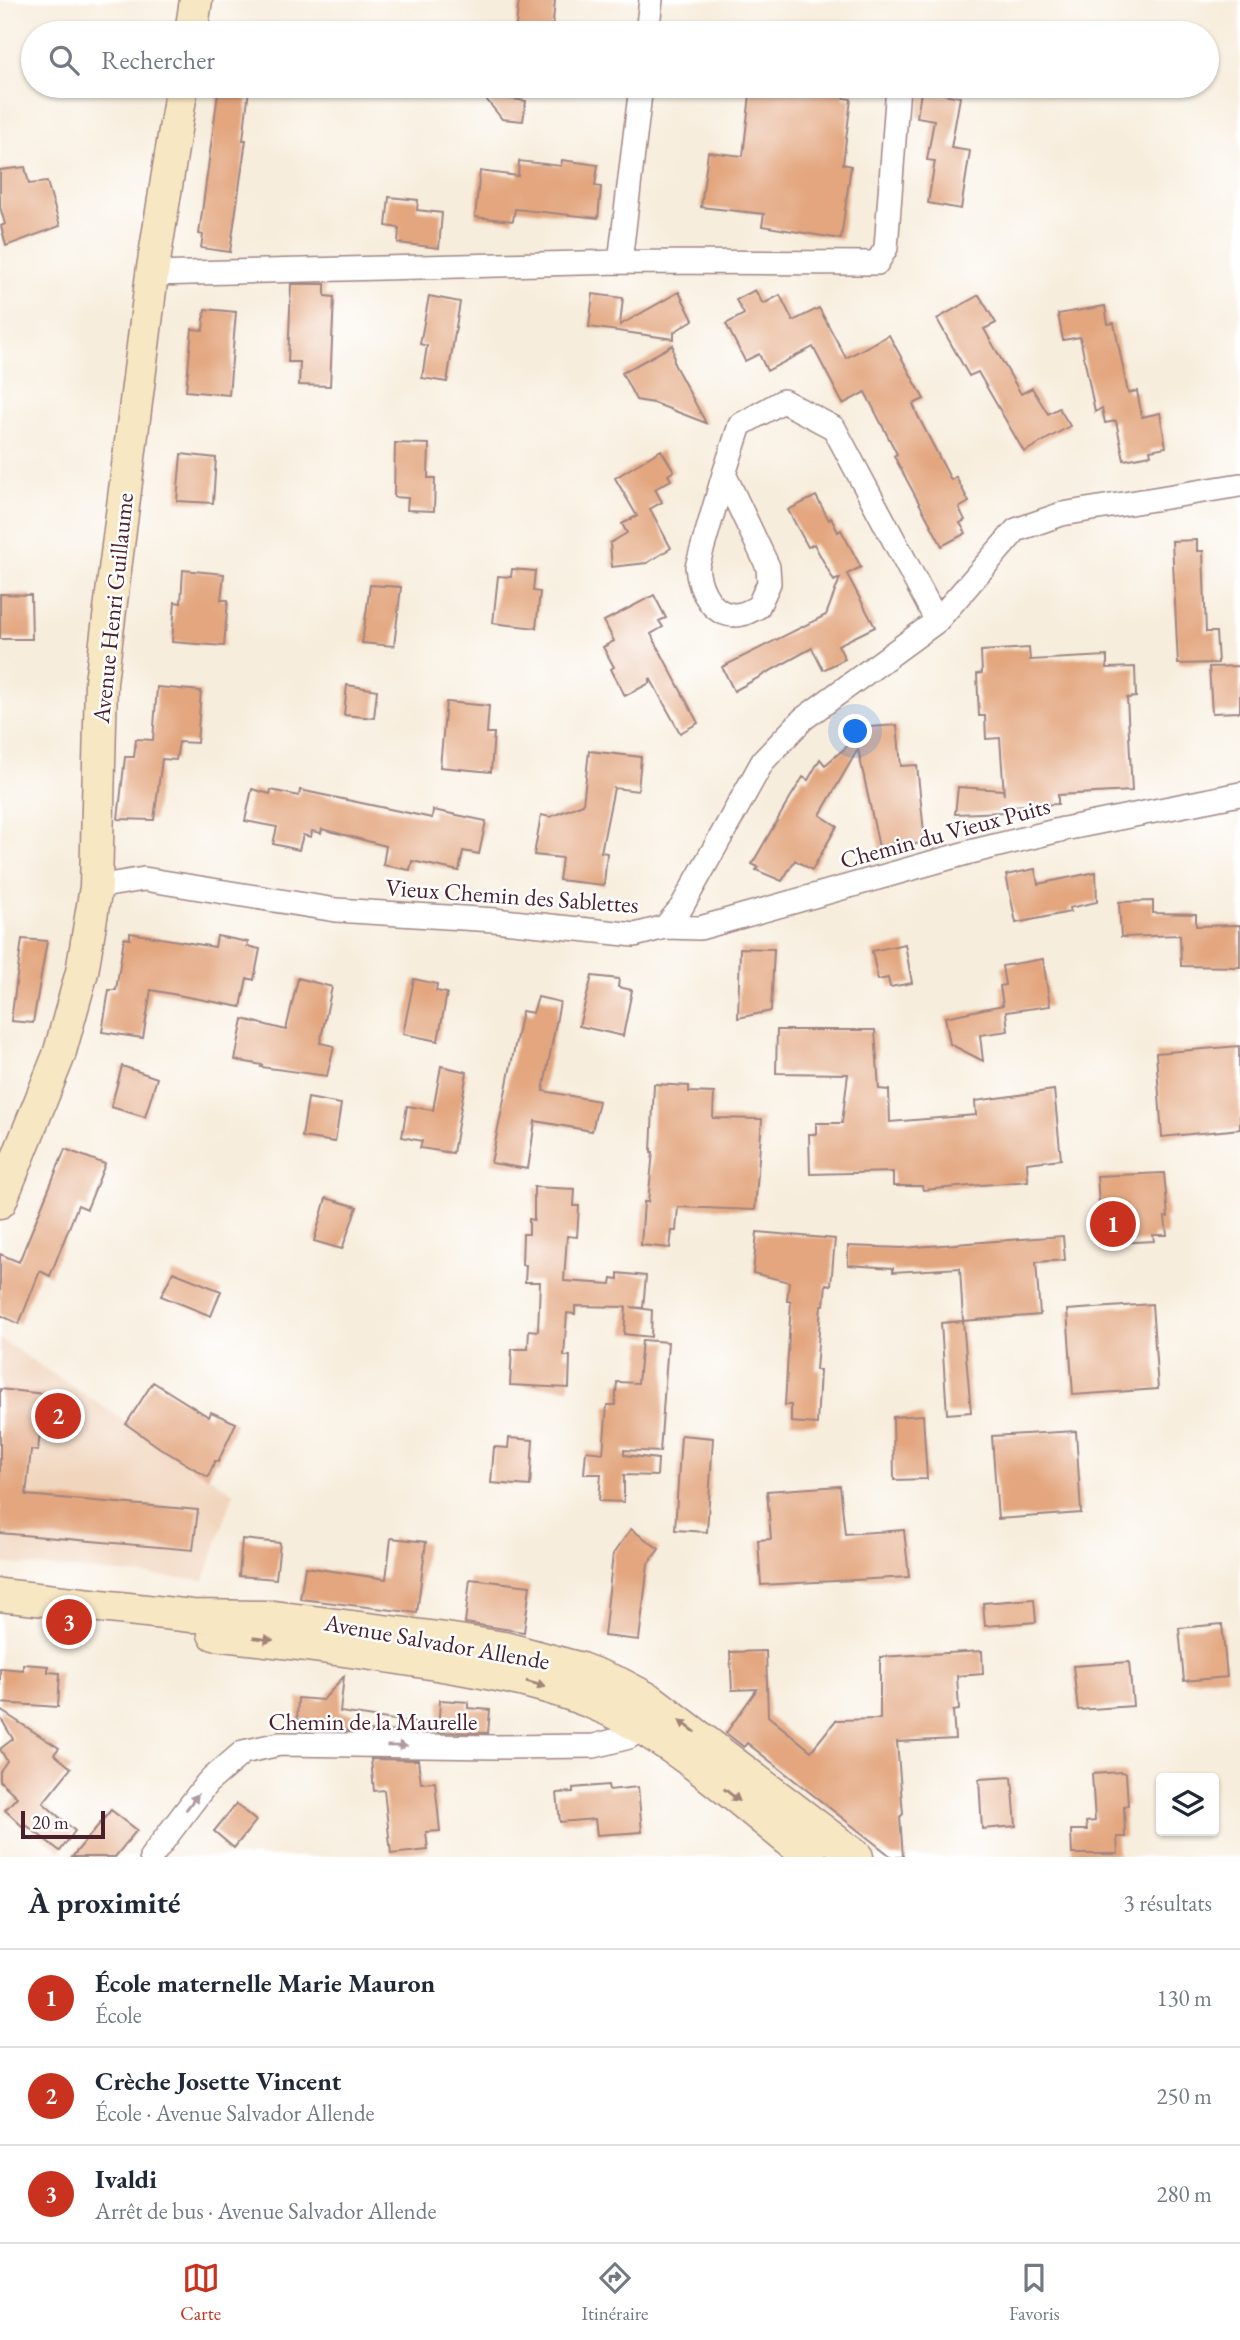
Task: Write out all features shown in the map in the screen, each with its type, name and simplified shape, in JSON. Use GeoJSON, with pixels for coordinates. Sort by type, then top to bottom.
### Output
{"type":"FeatureCollection","features":[{"type":"Feature","properties":{"kind":"main road"},"geometry":{"type":"LineString","coordinates":[[193,21],[196,0]]}},
{"type":"Feature","properties":{"kind":"main road","name":"Avenue Henri Guillaume"},"geometry":{"type":"LineString","coordinates":[[0,1202],[59,1055],[82,972],[96,887],[101,682],[152,274],[180,98]]}},
{"type":"Feature","properties":{"kind":"main road","name":"Avenue Salvador Allende"},"geometry":{"type":"LineString","coordinates":[[0,1595],[192,1616],[274,1617],[338,1623],[505,1648],[581,1669],[618,1683],[652,1701],[857,1857]]}},
{"type":"Feature","properties":{"kind":"main road","name":"Avenue Salvador Allende"},"geometry":{"type":"LineString","coordinates":[[0,1617],[192,1631],[341,1648],[499,1674],[575,1696],[609,1710],[673,1749],[810,1857]]}},
{"type":"Feature","properties":{"kind":"street"},"geometry":{"type":"LineString","coordinates":[[648,21],[651,0]]}},
{"type":"Feature","properties":{"kind":"street"},"geometry":{"type":"LineString","coordinates":[[620,262],[640,98]]}},
{"type":"Feature","properties":{"kind":"street"},"geometry":{"type":"LineString","coordinates":[[152,274],[620,262],[877,263],[886,248],[897,98]]}},
{"type":"Feature","properties":{"kind":"street"},"geometry":{"type":"LineString","coordinates":[[724,474],[768,567],[769,583],[758,607],[739,615],[723,612],[705,598],[697,567],[724,474],[740,425],[783,401],[834,428],[937,621]]}},
{"type":"Feature","properties":{"kind":"street","name":"Vieux Chemin des Sablettes"},"geometry":{"type":"LineString","coordinates":[[96,887],[144,879],[336,910],[494,920],[635,935],[665,927],[681,908],[763,761],[803,719],[937,621],[1016,530],[1062,514],[1240,485]]}},
{"type":"Feature","properties":{"kind":"street","name":"Chemin du Vieux Puits"},"geometry":{"type":"LineString","coordinates":[[665,927],[700,928],[970,852],[1064,829],[1240,794]]}},
{"type":"Feature","properties":{"kind":"street","name":"Chemin de la Maurelle"},"geometry":{"type":"LineString","coordinates":[[151,1857],[207,1783],[243,1752],[280,1744],[594,1746],[629,1737],[639,1727]]}},
{"type":"Feature","properties":{"kind":"shaded area"},"geometry":{"type":"Polygon","coordinates":[[[0,1339],[234,1493],[204,1580],[0,1563],[0,1339]]]}},
{"type":"Feature","properties":{"kind":"building"},"geometry":{"type":"Polygon","coordinates":[[[519,0],[555,0],[553,21],[516,21],[519,0]]]}},
{"type":"Feature","properties":{"kind":"building"},"geometry":{"type":"Polygon","coordinates":[[[217,98],[248,98],[243,140],[246,140],[230,252],[201,248],[203,235],[199,234],[217,98]]]}},
{"type":"Feature","properties":{"kind":"building"},"geometry":{"type":"Polygon","coordinates":[[[485,98],[526,101],[523,121],[502,119],[485,98]]]}},
{"type":"Feature","properties":{"kind":"building"},"geometry":{"type":"Polygon","coordinates":[[[750,98],[851,99],[843,164],[851,166],[841,239],[762,226],[764,214],[701,207],[708,152],[743,156],[750,98]]]}},
{"type":"Feature","properties":{"kind":"building"},"geometry":{"type":"Polygon","coordinates":[[[920,98],[960,98],[951,148],[970,151],[961,209],[928,203],[935,161],[927,160],[934,120],[917,117],[920,98]]]}},
{"type":"Feature","properties":{"kind":"building"},"geometry":{"type":"Polygon","coordinates":[[[562,160],[598,165],[595,186],[601,187],[598,218],[515,209],[513,221],[475,217],[480,171],[518,176],[519,161],[561,166],[562,160]]]}},
{"type":"Feature","properties":{"kind":"building"},"geometry":{"type":"Polygon","coordinates":[[[25,167],[29,184],[47,182],[60,226],[6,246],[1,226],[5,224],[0,207],[0,170],[25,167]]]}},
{"type":"Feature","properties":{"kind":"building"},"geometry":{"type":"Polygon","coordinates":[[[389,197],[418,200],[417,210],[442,213],[439,248],[398,243],[399,228],[386,226],[389,197]]]}},
{"type":"Feature","properties":{"kind":"building"},"geometry":{"type":"Polygon","coordinates":[[[291,284],[325,284],[325,296],[334,297],[330,386],[299,385],[300,362],[288,362],[291,284]]]}},
{"type":"Feature","properties":{"kind":"building"},"geometry":{"type":"Polygon","coordinates":[[[755,290],[763,304],[780,295],[793,321],[819,308],[846,358],[889,335],[924,399],[913,404],[918,416],[951,480],[956,477],[969,502],[959,508],[965,520],[960,523],[966,533],[942,546],[894,456],[897,454],[865,392],[843,404],[813,347],[767,371],[759,354],[745,361],[726,324],[744,314],[736,300],[755,290]]]}},
{"type":"Feature","properties":{"kind":"building"},"geometry":{"type":"Polygon","coordinates":[[[679,292],[693,320],[674,332],[674,339],[589,327],[593,294],[623,298],[620,325],[679,292]]]}},
{"type":"Feature","properties":{"kind":"building"},"geometry":{"type":"Polygon","coordinates":[[[979,295],[996,323],[984,329],[1021,394],[1032,388],[1048,414],[1059,408],[1070,426],[1024,452],[978,372],[969,376],[937,319],[979,295]]]}},
{"type":"Feature","properties":{"kind":"building"},"geometry":{"type":"Polygon","coordinates":[[[429,296],[460,302],[447,382],[422,378],[427,346],[420,344],[429,296]]]}},
{"type":"Feature","properties":{"kind":"building"},"geometry":{"type":"Polygon","coordinates":[[[1105,306],[1108,324],[1114,323],[1128,393],[1137,391],[1142,417],[1160,413],[1166,447],[1150,450],[1151,455],[1124,460],[1116,421],[1105,423],[1102,408],[1095,412],[1080,337],[1063,340],[1058,314],[1105,306]]]}},
{"type":"Feature","properties":{"kind":"building"},"geometry":{"type":"Polygon","coordinates":[[[205,309],[236,312],[229,395],[186,391],[192,329],[203,330],[205,309]]]}},
{"type":"Feature","properties":{"kind":"building"},"geometry":{"type":"Polygon","coordinates":[[[673,345],[674,364],[706,423],[654,403],[636,400],[622,373],[673,345]]]}},
{"type":"Feature","properties":{"kind":"building"},"geometry":{"type":"Polygon","coordinates":[[[395,443],[429,444],[428,478],[435,478],[434,511],[407,510],[408,498],[394,497],[395,443]]]}},
{"type":"Feature","properties":{"kind":"building"},"geometry":{"type":"Polygon","coordinates":[[[661,450],[674,471],[668,475],[671,480],[655,489],[662,502],[650,509],[671,548],[647,563],[612,567],[610,543],[627,533],[622,524],[637,516],[615,478],[661,450]]]}},
{"type":"Feature","properties":{"kind":"building"},"geometry":{"type":"Polygon","coordinates":[[[181,454],[216,458],[213,503],[177,501],[181,454]]]}},
{"type":"Feature","properties":{"kind":"building"},"geometry":{"type":"Polygon","coordinates":[[[816,496],[829,520],[831,518],[838,532],[841,530],[861,567],[847,574],[875,627],[838,645],[845,659],[823,670],[812,648],[734,691],[722,667],[826,615],[840,578],[834,581],[814,544],[808,547],[788,510],[816,496]]]}},
{"type":"Feature","properties":{"kind":"building"},"geometry":{"type":"Polygon","coordinates":[[[1197,540],[1197,551],[1203,551],[1206,632],[1216,632],[1218,663],[1178,664],[1172,541],[1197,540]]]}},
{"type":"Feature","properties":{"kind":"building"},"geometry":{"type":"Polygon","coordinates":[[[512,569],[535,571],[533,591],[540,592],[536,628],[493,623],[498,576],[511,577],[512,569]]]}},
{"type":"Feature","properties":{"kind":"building"},"geometry":{"type":"Polygon","coordinates":[[[183,570],[224,574],[221,600],[228,600],[224,646],[172,642],[175,602],[181,603],[183,570]]]}},
{"type":"Feature","properties":{"kind":"building"},"geometry":{"type":"Polygon","coordinates":[[[370,585],[401,587],[394,646],[362,643],[370,585]]]}},
{"type":"Feature","properties":{"kind":"building"},"geometry":{"type":"Polygon","coordinates":[[[0,594],[31,595],[32,639],[0,639],[0,594]]]}},
{"type":"Feature","properties":{"kind":"building"},"geometry":{"type":"Polygon","coordinates":[[[654,595],[666,618],[659,621],[663,627],[651,634],[698,723],[680,733],[650,678],[650,683],[625,696],[603,647],[614,641],[604,621],[654,595]]]}},
{"type":"Feature","properties":{"kind":"building"},"geometry":{"type":"Polygon","coordinates":[[[1029,648],[1030,660],[1107,656],[1107,668],[1135,667],[1136,697],[1127,698],[1132,791],[1058,795],[1058,804],[1005,806],[1005,812],[955,814],[958,787],[1003,790],[1004,795],[1000,738],[986,739],[985,716],[979,716],[977,674],[982,673],[981,651],[1029,648]]]}},
{"type":"Feature","properties":{"kind":"building"},"geometry":{"type":"Polygon","coordinates":[[[1240,666],[1240,712],[1212,713],[1209,667],[1240,666]]]}},
{"type":"Feature","properties":{"kind":"building"},"geometry":{"type":"Polygon","coordinates":[[[347,685],[377,690],[374,718],[344,715],[347,685]]]}},
{"type":"Feature","properties":{"kind":"building"},"geometry":{"type":"Polygon","coordinates":[[[157,687],[201,691],[197,743],[179,742],[176,760],[162,759],[154,820],[118,819],[125,757],[134,757],[136,739],[153,740],[157,687]]]}},
{"type":"Feature","properties":{"kind":"building"},"geometry":{"type":"Polygon","coordinates":[[[446,702],[489,706],[487,733],[494,733],[491,772],[440,767],[446,702]]]}},
{"type":"Feature","properties":{"kind":"building"},"geometry":{"type":"Polygon","coordinates":[[[897,725],[901,766],[917,765],[925,842],[880,852],[858,749],[820,815],[837,826],[812,870],[795,860],[782,881],[756,870],[758,867],[752,864],[790,798],[803,777],[808,780],[820,759],[825,765],[870,727],[897,725]]]}},
{"type":"Feature","properties":{"kind":"building"},"geometry":{"type":"Polygon","coordinates":[[[589,751],[641,757],[638,791],[614,788],[601,852],[607,853],[604,885],[559,880],[562,858],[534,855],[541,815],[550,817],[583,804],[589,751]]]}},
{"type":"Feature","properties":{"kind":"building"},"geometry":{"type":"Polygon","coordinates":[[[252,789],[270,794],[271,790],[299,796],[300,790],[432,818],[433,810],[486,821],[479,854],[463,851],[459,871],[412,861],[410,870],[383,865],[386,846],[322,829],[321,833],[312,831],[311,837],[303,835],[299,850],[273,844],[277,827],[245,821],[252,789]]]}},
{"type":"Feature","properties":{"kind":"building"},"geometry":{"type":"Polygon","coordinates":[[[1035,869],[1038,884],[1096,872],[1097,902],[1069,908],[1070,912],[1016,923],[1006,875],[1035,869]]]}},
{"type":"Feature","properties":{"kind":"building"},"geometry":{"type":"Polygon","coordinates":[[[1153,901],[1153,913],[1196,914],[1196,926],[1240,925],[1240,967],[1181,966],[1180,935],[1121,937],[1119,902],[1153,901]]]}},
{"type":"Feature","properties":{"kind":"building"},"geometry":{"type":"Polygon","coordinates":[[[130,933],[215,947],[217,936],[248,942],[247,946],[260,949],[254,980],[247,978],[241,1007],[151,990],[143,1038],[102,1032],[109,990],[116,990],[124,938],[130,939],[130,933]]]}},
{"type":"Feature","properties":{"kind":"building"},"geometry":{"type":"Polygon","coordinates":[[[22,939],[47,941],[33,1023],[11,1021],[22,939]]]}},
{"type":"Feature","properties":{"kind":"building"},"geometry":{"type":"Polygon","coordinates":[[[905,944],[912,983],[890,987],[888,978],[878,980],[872,951],[905,944]]]}},
{"type":"Feature","properties":{"kind":"building"},"geometry":{"type":"Polygon","coordinates":[[[740,948],[774,949],[771,1011],[738,1018],[740,948]]]}},
{"type":"Feature","properties":{"kind":"building"},"geometry":{"type":"Polygon","coordinates":[[[1043,959],[1050,1006],[1006,1012],[1008,1031],[980,1035],[983,1061],[950,1044],[945,1017],[1003,1005],[1000,986],[1005,985],[1002,966],[1043,959]]]}},
{"type":"Feature","properties":{"kind":"building"},"geometry":{"type":"Polygon","coordinates":[[[592,976],[619,979],[618,987],[632,990],[623,1036],[579,1026],[592,976]]]}},
{"type":"Feature","properties":{"kind":"building"},"geometry":{"type":"Polygon","coordinates":[[[298,978],[332,987],[320,1043],[334,1046],[327,1076],[261,1067],[262,1065],[235,1060],[243,1019],[286,1030],[298,978]]]}},
{"type":"Feature","properties":{"kind":"building"},"geometry":{"type":"Polygon","coordinates":[[[414,979],[437,984],[436,991],[447,993],[438,1041],[403,1034],[414,979]]]}},
{"type":"Feature","properties":{"kind":"building"},"geometry":{"type":"Polygon","coordinates":[[[538,997],[560,1002],[543,1091],[599,1101],[592,1131],[535,1121],[528,1169],[491,1163],[522,1011],[533,1013],[538,997]]]}},
{"type":"Feature","properties":{"kind":"building"},"geometry":{"type":"Polygon","coordinates":[[[777,1030],[875,1030],[879,1089],[889,1090],[890,1122],[976,1115],[975,1101],[1054,1090],[1061,1159],[1027,1163],[1028,1181],[923,1190],[922,1186],[893,1186],[893,1172],[810,1174],[809,1134],[816,1134],[816,1123],[842,1123],[848,1074],[776,1073],[777,1030]]]}},
{"type":"Feature","properties":{"kind":"building"},"geometry":{"type":"Polygon","coordinates":[[[1239,1046],[1240,1129],[1162,1137],[1156,1053],[1239,1046]]]}},
{"type":"Feature","properties":{"kind":"building"},"geometry":{"type":"Polygon","coordinates":[[[122,1066],[157,1078],[145,1117],[111,1107],[122,1066]]]}},
{"type":"Feature","properties":{"kind":"building"},"geometry":{"type":"Polygon","coordinates":[[[441,1066],[467,1072],[453,1153],[420,1148],[422,1141],[402,1137],[407,1106],[433,1110],[441,1066]]]}},
{"type":"Feature","properties":{"kind":"building"},"geometry":{"type":"Polygon","coordinates":[[[654,1084],[689,1086],[689,1092],[714,1093],[713,1118],[762,1119],[755,1210],[678,1207],[676,1231],[672,1231],[670,1248],[641,1245],[644,1202],[648,1202],[653,1152],[654,1084]]]}},
{"type":"Feature","properties":{"kind":"building"},"geometry":{"type":"Polygon","coordinates":[[[308,1098],[341,1104],[335,1142],[302,1137],[308,1098]]]}},
{"type":"Feature","properties":{"kind":"building"},"geometry":{"type":"Polygon","coordinates":[[[65,1149],[105,1164],[87,1209],[78,1205],[50,1276],[40,1271],[19,1324],[0,1315],[0,1254],[19,1262],[65,1149]]]}},
{"type":"Feature","properties":{"kind":"building"},"geometry":{"type":"Polygon","coordinates":[[[1164,1173],[1167,1235],[1153,1235],[1154,1241],[1116,1243],[1113,1202],[1099,1203],[1097,1176],[1164,1173]]]}},
{"type":"Feature","properties":{"kind":"building"},"geometry":{"type":"Polygon","coordinates":[[[534,1187],[575,1189],[574,1206],[579,1206],[577,1237],[567,1236],[564,1281],[611,1284],[612,1278],[618,1279],[618,1273],[646,1276],[643,1308],[630,1307],[652,1310],[651,1337],[624,1334],[626,1307],[575,1306],[575,1314],[567,1313],[564,1356],[570,1356],[569,1388],[510,1385],[512,1349],[528,1349],[529,1330],[538,1331],[540,1282],[525,1282],[526,1265],[522,1265],[523,1234],[529,1234],[529,1219],[534,1220],[534,1187]]]}},
{"type":"Feature","properties":{"kind":"building"},"geometry":{"type":"Polygon","coordinates":[[[326,1198],[357,1207],[342,1249],[314,1241],[326,1198]]]}},
{"type":"Feature","properties":{"kind":"building"},"geometry":{"type":"Polygon","coordinates":[[[757,1232],[835,1239],[831,1285],[826,1284],[824,1305],[821,1305],[816,1370],[820,1370],[817,1424],[791,1422],[791,1405],[785,1405],[791,1301],[787,1301],[789,1282],[753,1273],[757,1232]]]}},
{"type":"Feature","properties":{"kind":"building"},"geometry":{"type":"Polygon","coordinates":[[[1063,1236],[1065,1260],[1036,1262],[1040,1315],[963,1321],[960,1268],[893,1272],[893,1268],[848,1265],[848,1246],[902,1248],[1063,1236]]]}},
{"type":"Feature","properties":{"kind":"building"},"geometry":{"type":"Polygon","coordinates":[[[173,1272],[221,1291],[211,1316],[161,1296],[173,1272]]]}},
{"type":"Feature","properties":{"kind":"building"},"geometry":{"type":"Polygon","coordinates":[[[1152,1304],[1158,1389],[1073,1395],[1067,1310],[1152,1304]]]}},
{"type":"Feature","properties":{"kind":"building"},"geometry":{"type":"Polygon","coordinates":[[[963,1321],[971,1412],[947,1414],[941,1323],[963,1321]]]}},
{"type":"Feature","properties":{"kind":"building"},"geometry":{"type":"Polygon","coordinates":[[[642,1340],[668,1342],[660,1452],[624,1450],[624,1455],[658,1459],[657,1476],[624,1475],[624,1502],[599,1501],[601,1474],[584,1474],[586,1451],[603,1453],[607,1405],[615,1405],[617,1382],[638,1383],[642,1340]]]}},
{"type":"Feature","properties":{"kind":"building"},"geometry":{"type":"Polygon","coordinates":[[[153,1382],[209,1417],[211,1412],[236,1423],[208,1477],[126,1424],[153,1382]]]}},
{"type":"Feature","properties":{"kind":"building"},"geometry":{"type":"Polygon","coordinates":[[[0,1389],[44,1394],[38,1451],[31,1450],[26,1495],[198,1510],[193,1550],[0,1533],[0,1389]]]}},
{"type":"Feature","properties":{"kind":"building"},"geometry":{"type":"Polygon","coordinates":[[[923,1415],[927,1479],[894,1480],[893,1417],[923,1415]]]}},
{"type":"Feature","properties":{"kind":"building"},"geometry":{"type":"Polygon","coordinates":[[[1076,1431],[1081,1513],[998,1519],[992,1436],[1076,1431]]]}},
{"type":"Feature","properties":{"kind":"building"},"geometry":{"type":"Polygon","coordinates":[[[681,1435],[713,1438],[707,1532],[675,1530],[681,1435]]]}},
{"type":"Feature","properties":{"kind":"building"},"geometry":{"type":"Polygon","coordinates":[[[509,1438],[533,1440],[530,1486],[491,1483],[494,1447],[508,1448],[509,1438]]]}},
{"type":"Feature","properties":{"kind":"building"},"geometry":{"type":"Polygon","coordinates":[[[840,1486],[845,1534],[904,1530],[909,1577],[761,1585],[758,1540],[771,1539],[767,1491],[840,1486]]]}},
{"type":"Feature","properties":{"kind":"building"},"geometry":{"type":"Polygon","coordinates":[[[631,1529],[659,1549],[648,1564],[639,1640],[604,1636],[613,1554],[631,1529]]]}},
{"type":"Feature","properties":{"kind":"building"},"geometry":{"type":"Polygon","coordinates":[[[391,1538],[426,1542],[417,1613],[300,1599],[305,1567],[386,1579],[391,1538]]]}},
{"type":"Feature","properties":{"kind":"building"},"geometry":{"type":"Polygon","coordinates":[[[242,1539],[280,1543],[276,1579],[239,1576],[242,1539]]]}},
{"type":"Feature","properties":{"kind":"building"},"geometry":{"type":"Polygon","coordinates":[[[470,1579],[530,1586],[524,1632],[465,1623],[470,1579]]]}},
{"type":"Feature","properties":{"kind":"building"},"geometry":{"type":"Polygon","coordinates":[[[1034,1599],[1036,1622],[985,1626],[983,1603],[1034,1599]]]}},
{"type":"Feature","properties":{"kind":"building"},"geometry":{"type":"Polygon","coordinates":[[[1222,1624],[1227,1677],[1184,1681],[1179,1628],[1222,1624]]]}},
{"type":"Feature","properties":{"kind":"building"},"geometry":{"type":"Polygon","coordinates":[[[766,1651],[768,1716],[811,1751],[836,1720],[880,1719],[880,1657],[982,1651],[983,1674],[957,1676],[959,1710],[953,1711],[955,1739],[897,1742],[903,1814],[900,1817],[903,1857],[892,1857],[747,1743],[744,1747],[726,1733],[757,1689],[732,1690],[730,1652],[766,1651]]]}},
{"type":"Feature","properties":{"kind":"building"},"geometry":{"type":"Polygon","coordinates":[[[1129,1662],[1133,1706],[1078,1710],[1073,1666],[1129,1662]]]}},
{"type":"Feature","properties":{"kind":"building"},"geometry":{"type":"Polygon","coordinates":[[[23,1664],[48,1666],[48,1672],[60,1673],[58,1707],[0,1703],[0,1668],[23,1670],[23,1664]]]}},
{"type":"Feature","properties":{"kind":"building"},"geometry":{"type":"Polygon","coordinates":[[[344,1676],[340,1712],[415,1723],[415,1732],[305,1730],[305,1720],[297,1720],[298,1698],[323,1700],[344,1676]]]}},
{"type":"Feature","properties":{"kind":"building"},"geometry":{"type":"Polygon","coordinates":[[[440,1700],[468,1702],[468,1708],[490,1710],[488,1733],[438,1732],[440,1700]]]}},
{"type":"Feature","properties":{"kind":"building"},"geometry":{"type":"Polygon","coordinates":[[[0,1710],[59,1748],[54,1754],[71,1768],[43,1803],[75,1831],[60,1851],[26,1825],[24,1828],[5,1810],[17,1797],[0,1781],[0,1771],[7,1761],[0,1749],[13,1739],[0,1717],[0,1710]]]}},
{"type":"Feature","properties":{"kind":"building"},"geometry":{"type":"Polygon","coordinates":[[[371,1759],[418,1760],[421,1783],[435,1782],[440,1831],[426,1832],[428,1850],[391,1854],[384,1790],[374,1791],[371,1759]]]}},
{"type":"Feature","properties":{"kind":"building"},"geometry":{"type":"Polygon","coordinates":[[[1126,1773],[1128,1805],[1124,1806],[1125,1837],[1117,1837],[1118,1854],[1072,1854],[1071,1830],[1087,1830],[1086,1822],[1095,1821],[1092,1774],[1126,1773]]]}},
{"type":"Feature","properties":{"kind":"building"},"geometry":{"type":"Polygon","coordinates":[[[1012,1777],[1016,1826],[982,1829],[979,1779],[1012,1777]]]}},
{"type":"Feature","properties":{"kind":"building"},"geometry":{"type":"Polygon","coordinates":[[[608,1785],[609,1790],[638,1787],[642,1832],[597,1835],[595,1819],[560,1822],[557,1793],[573,1792],[573,1788],[608,1785]]]}},
{"type":"Feature","properties":{"kind":"building"},"geometry":{"type":"Polygon","coordinates":[[[236,1804],[256,1821],[234,1848],[214,1831],[236,1804]]]}},
{"type":"Feature","properties":{"kind":"building"},"geometry":{"type":"Polygon","coordinates":[[[111,1810],[137,1830],[115,1857],[72,1857],[111,1810]]]}},
{"type":"Feature","properties":{"kind":"place","name":"École maternelle Marie Mauron"},"geometry":{"type":"Point","coordinates":[1113,1224]}},
{"type":"Feature","properties":{"kind":"place","name":"Crèche Josette Vincent"},"geometry":{"type":"Point","coordinates":[58,1416]}},
{"type":"Feature","properties":{"kind":"place","name":"Ivaldi"},"geometry":{"type":"Point","coordinates":[69,1622]}}]}
